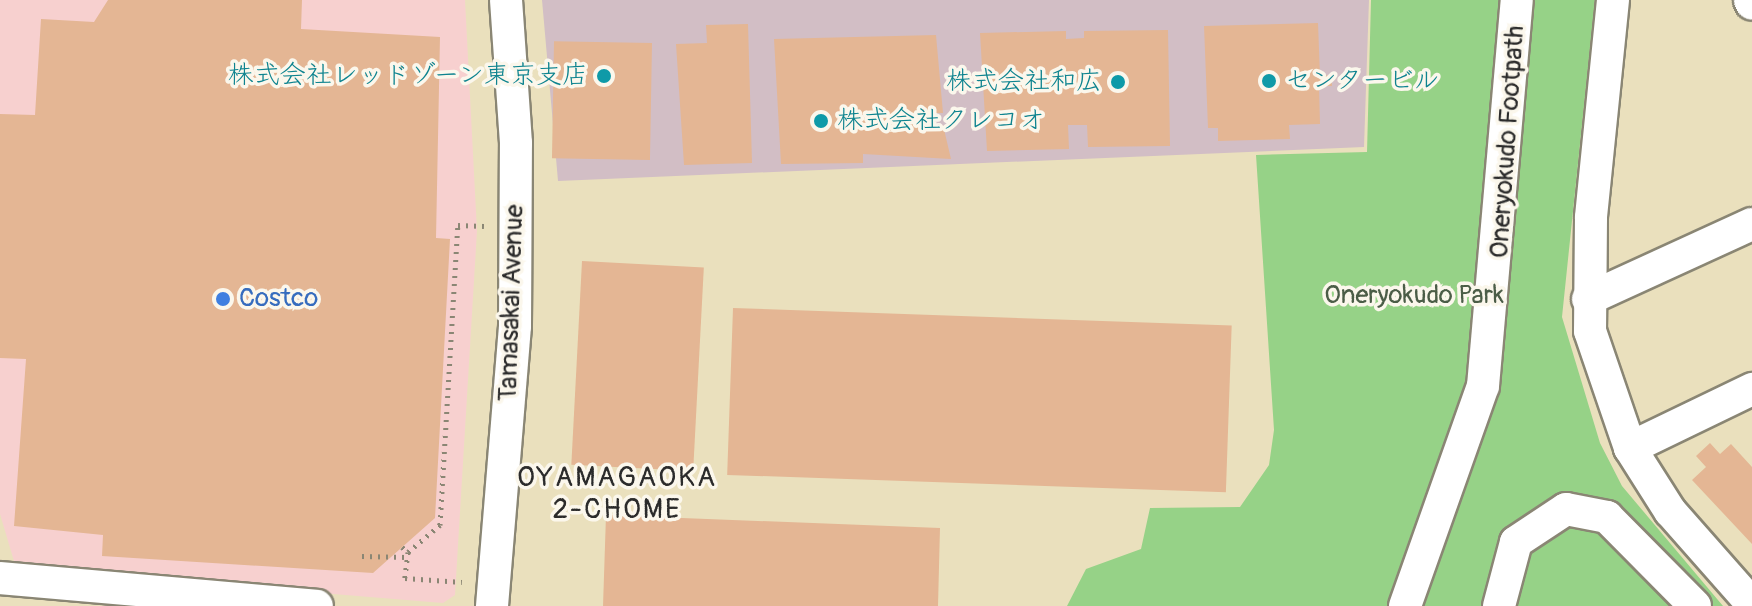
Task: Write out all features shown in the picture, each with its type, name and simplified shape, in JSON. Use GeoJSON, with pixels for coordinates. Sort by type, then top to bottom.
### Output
{"type":"FeatureCollection","features":[{"type":"Feature","properties":{"kind":"street","name":"Tamasakai Avenue"},"geometry":{"type":"LineString","coordinates":[[492,606],[515,296],[506,0]]}},
{"type":"Feature","properties":{"kind":"street","name":"Oneryokudo Footpath"},"geometry":{"type":"LineString","coordinates":[[1405,606],[1483,386],[1517,0]]}},
{"type":"Feature","properties":{"kind":"street"},"geometry":{"type":"LineString","coordinates":[[1613,0],[1588,299],[1599,366],[1630,448],[1670,511],[1752,604]]}},
{"type":"Feature","properties":{"kind":"street"},"geometry":{"type":"LineString","coordinates":[[1588,299],[1752,224]]}},
{"type":"Feature","properties":{"kind":"street"},"geometry":{"type":"LineString","coordinates":[[1630,448],[1752,389]]}},
{"type":"Feature","properties":{"kind":"street"},"geometry":{"type":"LineString","coordinates":[[1499,606],[1516,542],[1566,509],[1607,517],[1695,606]]}},
{"type":"Feature","properties":{"kind":"street"},"geometry":{"type":"LineString","coordinates":[[0,578],[317,606]]}},
{"type":"Feature","properties":{"kind":"path"},"geometry":{"type":"LineString","coordinates":[[462,582],[405,578],[408,555],[440,525],[458,225],[484,226]]}},
{"type":"Feature","properties":{"kind":"path"},"geometry":{"type":"LineString","coordinates":[[402,547],[408,555]]}},
{"type":"Feature","properties":{"kind":"path"},"geometry":{"type":"LineString","coordinates":[[362,556],[408,555]]}},
{"type":"Feature","properties":{"kind":"shaded area","name":"Costco"},"geometry":{"type":"Polygon","coordinates":[[[0,0],[465,0],[477,231],[455,595],[443,603],[16,568],[0,514],[0,0]]]}},
{"type":"Feature","properties":{"kind":"shaded area"},"geometry":{"type":"Polygon","coordinates":[[[542,0],[1369,0],[1364,147],[558,181],[542,0]]]}},
{"type":"Feature","properties":{"kind":"green space","name":"Oneryokudo Park"},"geometry":{"type":"Polygon","coordinates":[[[1371,0],[1595,0],[1562,317],[1600,443],[1622,486],[1723,606],[1709,606],[1621,518],[1555,505],[1496,606],[1067,606],[1086,569],[1141,549],[1150,508],[1240,507],[1269,465],[1274,430],[1256,155],[1367,152],[1371,0]]]}},
{"type":"Feature","properties":{"kind":"green space"},"geometry":{"type":"Polygon","coordinates":[[[1595,520],[1687,606],[1510,606],[1534,541],[1548,526],[1595,520]]]}},
{"type":"Feature","properties":{"kind":"building","name":"Costco"},"geometry":{"type":"Polygon","coordinates":[[[108,0],[302,0],[301,29],[440,37],[436,238],[450,239],[435,518],[373,573],[102,556],[103,535],[14,526],[26,359],[0,358],[0,114],[35,115],[41,19],[94,22],[108,0]]]}},
{"type":"Feature","properties":{"kind":"building","name":"センタービル"},"geometry":{"type":"Polygon","coordinates":[[[1318,23],[1320,76],[1331,75],[1332,86],[1319,86],[1320,124],[1289,125],[1290,139],[1218,141],[1218,128],[1208,128],[1204,26],[1318,23]]]}},
{"type":"Feature","properties":{"kind":"building"},"geometry":{"type":"Polygon","coordinates":[[[748,24],[752,163],[684,165],[676,44],[707,43],[706,25],[748,24]]]}},
{"type":"Feature","properties":{"kind":"building"},"geometry":{"type":"Polygon","coordinates":[[[1168,30],[1170,146],[1088,147],[1087,125],[1068,125],[1069,149],[987,151],[980,33],[1066,31],[1066,39],[1084,38],[1084,31],[1168,30]]]}},
{"type":"Feature","properties":{"kind":"building"},"geometry":{"type":"Polygon","coordinates":[[[936,35],[943,113],[934,113],[935,126],[943,125],[951,159],[863,154],[863,163],[781,164],[774,39],[936,35]]]}},
{"type":"Feature","properties":{"kind":"building","name":"株式会社レッドゾーン東京支店"},"geometry":{"type":"Polygon","coordinates":[[[554,41],[652,43],[650,160],[552,158],[554,41]]]}},
{"type":"Feature","properties":{"kind":"building"},"geometry":{"type":"Polygon","coordinates":[[[582,261],[704,267],[693,471],[571,465],[582,261]]]}},
{"type":"Feature","properties":{"kind":"building"},"geometry":{"type":"Polygon","coordinates":[[[733,308],[1232,325],[1226,492],[727,475],[733,308]]]}},
{"type":"Feature","properties":{"kind":"building"},"geometry":{"type":"Polygon","coordinates":[[[1710,443],[1720,454],[1731,444],[1752,467],[1752,544],[1692,480],[1706,467],[1696,456],[1710,443]]]}},
{"type":"Feature","properties":{"kind":"building"},"geometry":{"type":"Polygon","coordinates":[[[606,515],[940,528],[938,606],[603,606],[606,515]]]}},
{"type":"Feature","properties":{"kind":"place","name":"株式会社レッドゾーン東京支店"},"geometry":{"type":"Point","coordinates":[604,76]}},
{"type":"Feature","properties":{"kind":"place","name":"センタービル"},"geometry":{"type":"Point","coordinates":[1269,81]}},
{"type":"Feature","properties":{"kind":"place","name":"株式会社和広"},"geometry":{"type":"Point","coordinates":[1118,82]}},
{"type":"Feature","properties":{"kind":"place","name":"株式会社クレコオ"},"geometry":{"type":"Point","coordinates":[821,121]}},
{"type":"Feature","properties":{"kind":"place","name":"Costco"},"geometry":{"type":"Point","coordinates":[223,299]}},
{"type":"Feature","properties":{"kind":"district","name":"OYAMAGAOKA 2-CHOME"},"geometry":{"type":"Point","coordinates":[617,494]}}]}
